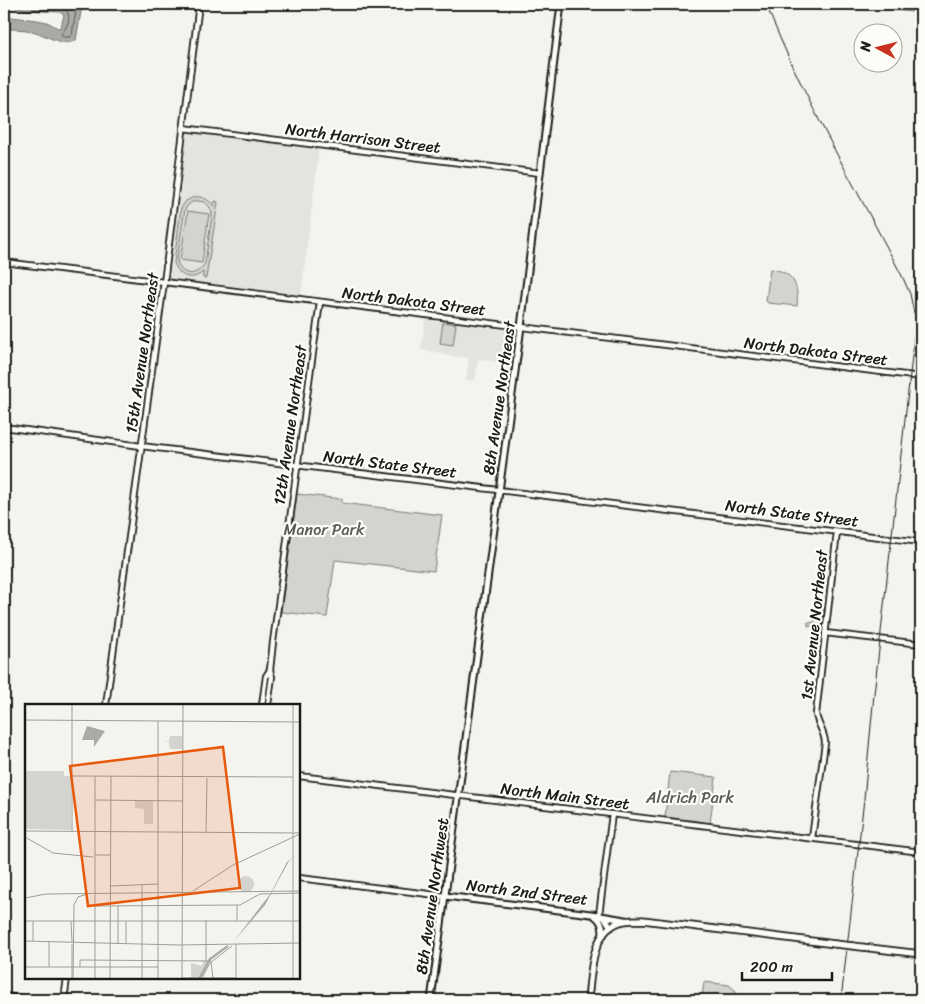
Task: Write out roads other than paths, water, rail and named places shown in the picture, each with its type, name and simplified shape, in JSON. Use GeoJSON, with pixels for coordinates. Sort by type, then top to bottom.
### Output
{"type":"FeatureCollection","features":[{"type":"Feature","properties":{"kind":"main road","name":"8th Avenue Northeast"},"geometry":{"type":"LineString","coordinates":[[458,795],[521,327],[561,4]]}},
{"type":"Feature","properties":{"kind":"main road","name":"8th Avenue Northwest"},"geometry":{"type":"LineString","coordinates":[[431,1000],[458,795]]}},
{"type":"Feature","properties":{"kind":"main road","name":"North 2nd Street"},"geometry":{"type":"LineString","coordinates":[[445,896],[600,915],[611,926]]}},
{"type":"Feature","properties":{"kind":"main road"},"geometry":{"type":"LineString","coordinates":[[592,914],[602,922],[602,935]]}},
{"type":"Feature","properties":{"kind":"main road"},"geometry":{"type":"LineString","coordinates":[[600,915],[625,920],[643,920],[921,954]]}},
{"type":"Feature","properties":{"kind":"main road"},"geometry":{"type":"LineString","coordinates":[[588,1000],[598,942],[611,926],[625,920]]}},
{"type":"Feature","properties":{"kind":"street","name":"15th Avenue Northeast"},"geometry":{"type":"LineString","coordinates":[[106,704],[164,282],[199,4]]}},
{"type":"Feature","properties":{"kind":"street","name":"North Harrison Street"},"geometry":{"type":"LineString","coordinates":[[184,128],[540,173]]}},
{"type":"Feature","properties":{"kind":"street","name":"North Dakota Street"},"geometry":{"type":"LineString","coordinates":[[4,262],[921,377]]}},
{"type":"Feature","properties":{"kind":"street","name":"12th Avenue Northeast"},"geometry":{"type":"LineString","coordinates":[[262,704],[266,676],[270,670],[320,302]]}},
{"type":"Feature","properties":{"kind":"street","name":"North State Street"},"geometry":{"type":"LineString","coordinates":[[4,428],[921,542]]}},
{"type":"Feature","properties":{"kind":"street","name":"1st Avenue Northeast"},"geometry":{"type":"LineString","coordinates":[[812,838],[825,743],[824,734],[816,714],[837,532]]}},
{"type":"Feature","properties":{"kind":"street"},"geometry":{"type":"LineString","coordinates":[[825,632],[921,644]]}},
{"type":"Feature","properties":{"kind":"street","name":"12th Avenue Northeast"},"geometry":{"type":"LineString","coordinates":[[268,704],[272,676],[270,670]]}},
{"type":"Feature","properties":{"kind":"street","name":"North Main Street"},"geometry":{"type":"LineString","coordinates":[[300,776],[921,852]]}},
{"type":"Feature","properties":{"kind":"street"},"geometry":{"type":"LineString","coordinates":[[600,915],[612,814]]}},
{"type":"Feature","properties":{"kind":"street","name":"North 2nd Street"},"geometry":{"type":"LineString","coordinates":[[300,878],[445,896]]}},
{"type":"Feature","properties":{"kind":"street"},"geometry":{"type":"LineString","coordinates":[[600,905],[601,912],[607,916]]}},
{"type":"Feature","properties":{"kind":"street"},"geometry":{"type":"LineString","coordinates":[[64,1000],[67,979]]}},
{"type":"Feature","properties":{"kind":"street"},"geometry":{"type":"LineString","coordinates":[[4,996],[37,1000]]}},
{"type":"Feature","properties":{"kind":"water"},"geometry":{"type":"Polygon","coordinates":[[[4,4],[80,4],[82,6],[76,40],[71,42],[60,41],[22,29],[4,29],[4,4]],[[10,6],[9,15],[11,17],[47,22],[58,28],[61,27],[64,15],[60,12],[27,10],[10,6]]]}},
{"type":"Feature","properties":{"kind":"railway"},"geometry":{"type":"LineString","coordinates":[[766,4],[796,74],[903,278],[910,294],[914,313]]}},
{"type":"Feature","properties":{"kind":"railway"},"geometry":{"type":"LineString","coordinates":[[841,1000],[921,277]]}},
{"type":"Feature","properties":{"kind":"park label","name":"Manor Park"},"geometry":{"type":"Point","coordinates":[324,529]}},
{"type":"Feature","properties":{"kind":"park label","name":"Aldrich Park"},"geometry":{"type":"Point","coordinates":[690,797]}}]}
